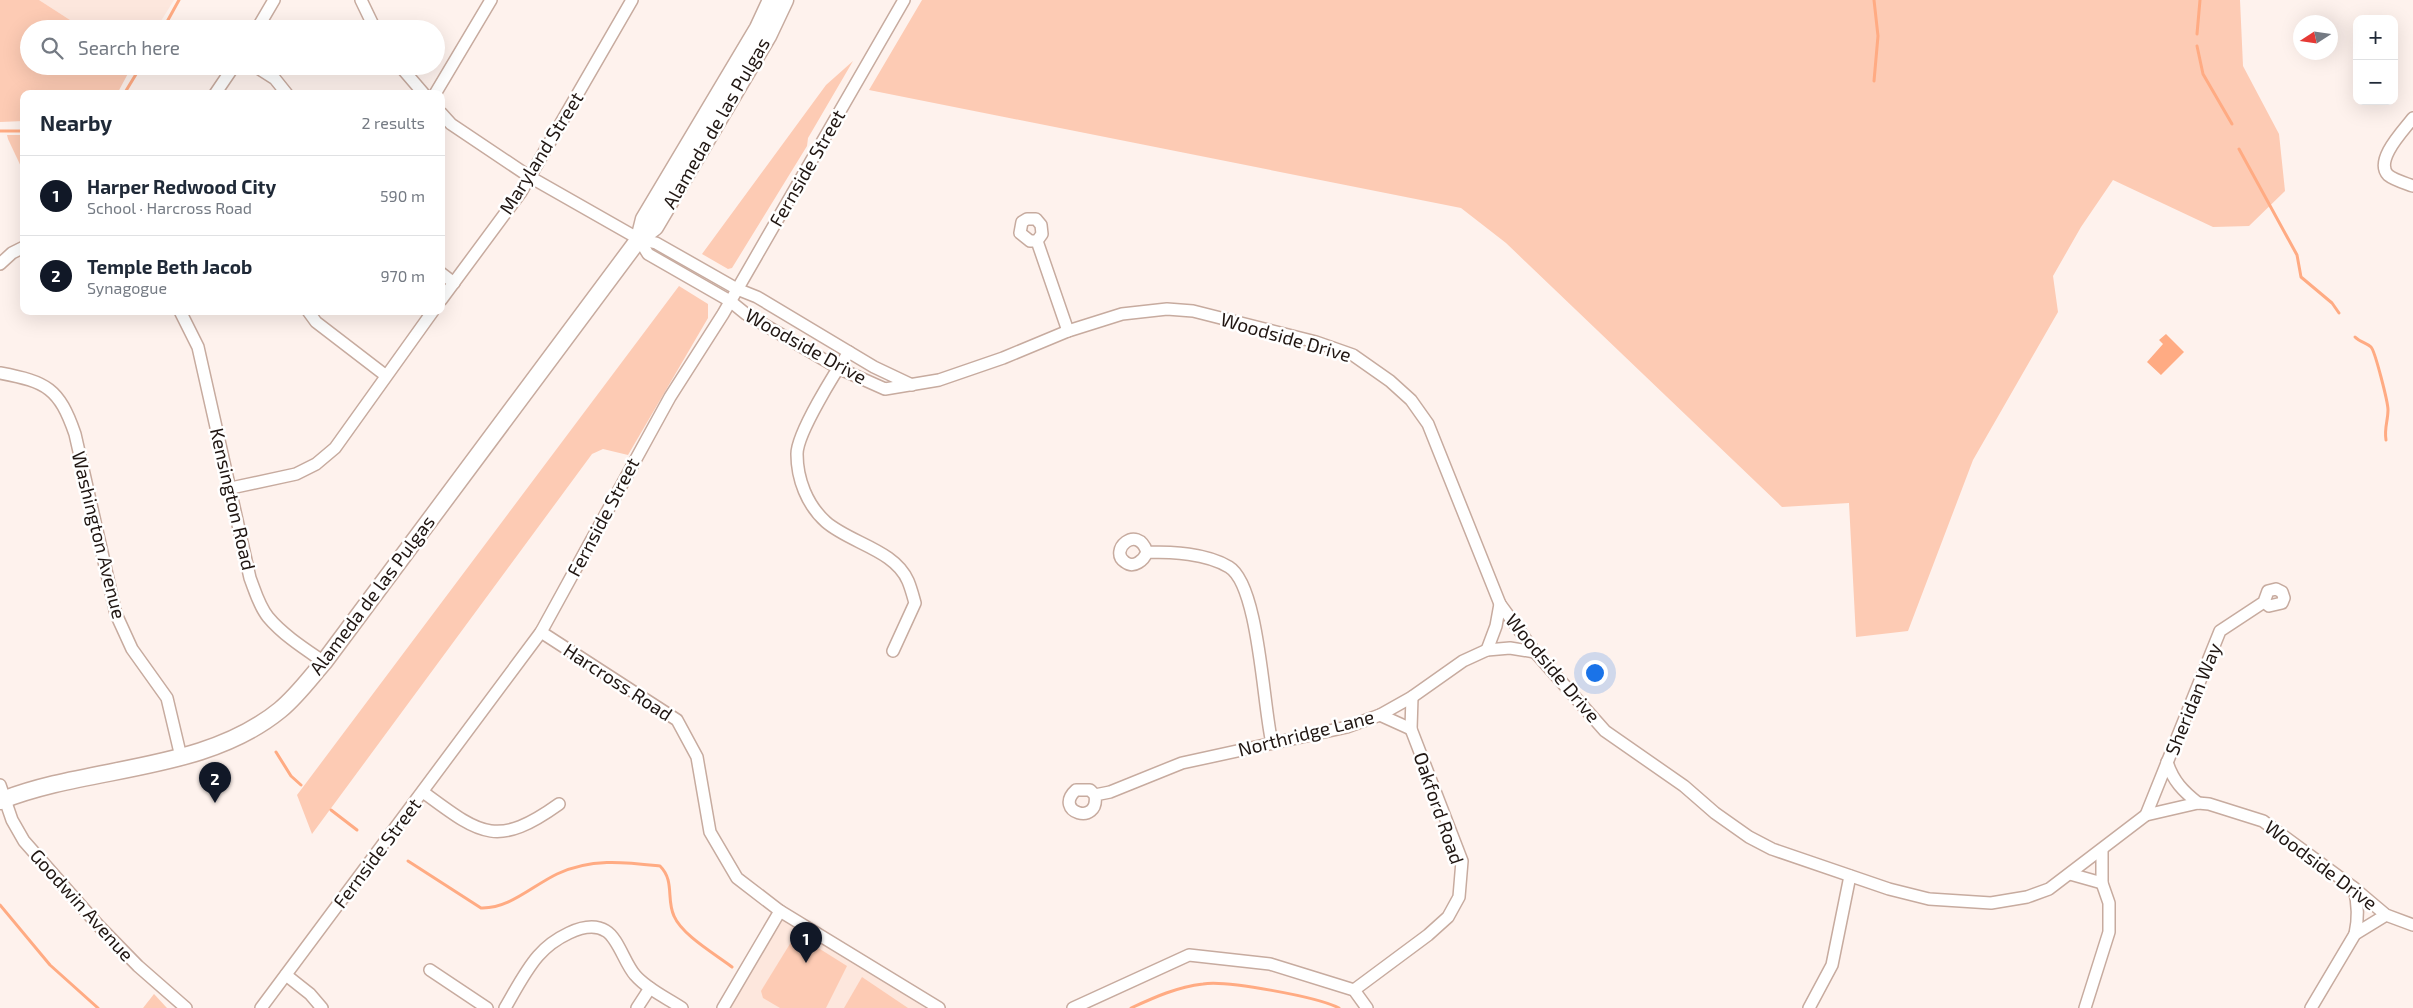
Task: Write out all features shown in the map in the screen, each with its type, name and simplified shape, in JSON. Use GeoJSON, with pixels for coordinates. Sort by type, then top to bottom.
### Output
{"type":"FeatureCollection","features":[{"type":"Feature","properties":{"kind":"main road","name":"Alameda de las Pulgas"},"geometry":{"type":"LineString","coordinates":[[639,239],[644,219],[758,28],[771,0]]}},
{"type":"Feature","properties":{"kind":"main road","name":"Alameda de las Pulgas"},"geometry":{"type":"LineString","coordinates":[[2,795],[181,756],[223,743],[263,722],[282,709],[324,662],[639,239],[655,227],[768,36],[784,0]]}},
{"type":"Feature","properties":{"kind":"street"},"geometry":{"type":"LineString","coordinates":[[262,20],[274,0]]}},
{"type":"Feature","properties":{"kind":"street"},"geometry":{"type":"LineString","coordinates":[[361,0],[371,20]]}},
{"type":"Feature","properties":{"kind":"street"},"geometry":{"type":"LineString","coordinates":[[437,90],[491,0]]}},
{"type":"Feature","properties":{"kind":"street","name":"Maryland Street"},"geometry":{"type":"LineString","coordinates":[[445,295],[530,177],[632,0]]}},
{"type":"Feature","properties":{"kind":"street","name":"Fernside Street"},"geometry":{"type":"LineString","coordinates":[[262,1008],[541,632],[670,396],[730,301],[904,0]]}},
{"type":"Feature","properties":{"kind":"street"},"geometry":{"type":"LineString","coordinates":[[218,90],[228,75]]}},
{"type":"Feature","properties":{"kind":"street"},"geometry":{"type":"LineString","coordinates":[[269,75],[275,79],[284,90]]}},
{"type":"Feature","properties":{"kind":"street"},"geometry":{"type":"LineString","coordinates":[[408,75],[421,90]]}},
{"type":"Feature","properties":{"kind":"street"},"geometry":{"type":"LineString","coordinates":[[445,117],[452,124],[530,177],[639,239]]}},
{"type":"Feature","properties":{"kind":"street"},"geometry":{"type":"LineString","coordinates":[[2413,118],[2389,150],[2384,166],[2387,174],[2413,186]]}},
{"type":"Feature","properties":{"kind":"street","name":"Woodside Drive"},"geometry":{"type":"LineString","coordinates":[[639,239],[656,243],[737,289],[757,298],[874,367],[913,385]]}},
{"type":"Feature","properties":{"kind":"street","name":"Woodside Drive"},"geometry":{"type":"LineString","coordinates":[[639,239],[648,254],[730,301],[746,314],[838,368],[885,389],[939,380],[968,371],[1068,331],[1122,314],[1168,309],[1193,311],[1316,342],[1353,355],[1390,381],[1411,400],[1428,424],[1500,604],[1535,652],[1605,731],[1684,786],[1715,813],[1749,837],[1772,849],[1850,876],[1929,899],[1991,903],[2027,897],[2049,889],[2146,815],[2198,803]]}},
{"type":"Feature","properties":{"kind":"street"},"geometry":{"type":"LineString","coordinates":[[1037,241],[1068,331]]}},
{"type":"Feature","properties":{"kind":"street"},"geometry":{"type":"LineString","coordinates":[[0,264],[12,253],[20,249]]}},
{"type":"Feature","properties":{"kind":"street"},"geometry":{"type":"LineString","coordinates":[[445,276],[454,283]]}},
{"type":"Feature","properties":{"kind":"street","name":"Kensington Road"},"geometry":{"type":"LineString","coordinates":[[182,315],[198,347],[250,578],[268,616],[285,633],[324,662]]}},
{"type":"Feature","properties":{"kind":"street"},"geometry":{"type":"LineString","coordinates":[[311,315],[316,322],[385,375]]}},
{"type":"Feature","properties":{"kind":"street"},"geometry":{"type":"LineString","coordinates":[[231,488],[296,474],[316,464],[335,448],[385,375],[430,315]]}},
{"type":"Feature","properties":{"kind":"street"},"geometry":{"type":"LineString","coordinates":[[849,352],[838,368],[806,428],[797,452],[802,483],[808,502],[826,522],[897,565],[908,580],[915,603],[893,651]]}},
{"type":"Feature","properties":{"kind":"street","name":"Washington Avenue"},"geometry":{"type":"LineString","coordinates":[[0,373],[32,379],[51,390],[66,409],[75,434],[116,614],[132,649],[167,698],[181,756]]}},
{"type":"Feature","properties":{"kind":"street"},"geometry":{"type":"LineString","coordinates":[[1147,552],[1173,552],[1208,559],[1230,567],[1242,583],[1251,605],[1272,743]]}},
{"type":"Feature","properties":{"kind":"street","name":"Sheridan Way"},"geometry":{"type":"LineString","coordinates":[[2146,815],[2220,631],[2264,602]]}},
{"type":"Feature","properties":{"kind":"street"},"geometry":{"type":"LineString","coordinates":[[1487,650],[1496,626],[1500,604]]}},
{"type":"Feature","properties":{"kind":"street","name":"Harcross Road"},"geometry":{"type":"LineString","coordinates":[[541,632],[677,720],[697,757],[710,832],[737,878],[780,911],[939,1008]]}},
{"type":"Feature","properties":{"kind":"street","name":"Northridge Lane"},"geometry":{"type":"LineString","coordinates":[[1095,795],[1110,792],[1182,763],[1347,727],[1380,716],[1412,697],[1463,661],[1487,650],[1510,648],[1535,652]]}},
{"type":"Feature","properties":{"kind":"street","name":"Oakford Road"},"geometry":{"type":"LineString","coordinates":[[1354,990],[1428,935],[1448,917],[1459,897],[1462,861],[1411,729],[1412,697]]}},
{"type":"Feature","properties":{"kind":"street"},"geometry":{"type":"LineString","coordinates":[[1380,716],[1411,729]]}},
{"type":"Feature","properties":{"kind":"street","name":"Woodside Drive"},"geometry":{"type":"LineString","coordinates":[[2167,762],[2172,776],[2181,790],[2198,803],[2245,814],[2264,821],[2354,888],[2386,915],[2413,925]]}},
{"type":"Feature","properties":{"kind":"street"},"geometry":{"type":"LineString","coordinates":[[423,792],[460,819],[480,830],[496,832],[535,821],[559,804]]}},
{"type":"Feature","properties":{"kind":"street","name":"Goodwin Avenue"},"geometry":{"type":"LineString","coordinates":[[2,795],[12,820],[30,848],[98,925],[138,966],[186,1008]]}},
{"type":"Feature","properties":{"kind":"street"},"geometry":{"type":"LineString","coordinates":[[2085,1008],[2109,932],[2109,903],[2102,882],[2102,850]]}},
{"type":"Feature","properties":{"kind":"street"},"geometry":{"type":"LineString","coordinates":[[2070,874],[2102,882]]}},
{"type":"Feature","properties":{"kind":"street"},"geometry":{"type":"LineString","coordinates":[[1809,1008],[1832,965],[1850,876]]}},
{"type":"Feature","properties":{"kind":"street"},"geometry":{"type":"LineString","coordinates":[[2311,1008],[2355,934],[2358,921],[2358,903],[2354,888]]}},
{"type":"Feature","properties":{"kind":"street"},"geometry":{"type":"LineString","coordinates":[[723,1008],[780,911]]}},
{"type":"Feature","properties":{"kind":"street"},"geometry":{"type":"LineString","coordinates":[[2355,934],[2386,915]]}},
{"type":"Feature","properties":{"kind":"street"},"geometry":{"type":"LineString","coordinates":[[505,1008],[538,956],[555,941],[579,929],[605,930],[613,938],[635,976],[682,1008]]}},
{"type":"Feature","properties":{"kind":"street"},"geometry":{"type":"LineString","coordinates":[[1073,1008],[1189,955],[1270,964],[1354,990],[1366,1008]]}},
{"type":"Feature","properties":{"kind":"street"},"geometry":{"type":"LineString","coordinates":[[430,970],[487,1008]]}},
{"type":"Feature","properties":{"kind":"street"},"geometry":{"type":"LineString","coordinates":[[286,975],[322,1008]]}},
{"type":"Feature","properties":{"kind":"street"},"geometry":{"type":"LineString","coordinates":[[637,1008],[650,988]]}},
{"type":"Feature","properties":{"kind":"shaded area"},"geometry":{"type":"Polygon","coordinates":[[[0,0],[39,0],[70,20],[20,20],[20,75],[127,75],[119,90],[20,90],[20,121],[0,122],[0,0]]]}},
{"type":"Feature","properties":{"kind":"shaded area"},"geometry":{"type":"Polygon","coordinates":[[[39,0],[174,0],[162,20],[70,20],[39,0]]]}},
{"type":"Feature","properties":{"kind":"shaded area"},"geometry":{"type":"Polygon","coordinates":[[[922,0],[2240,0],[2243,66],[2279,134],[2285,191],[2249,226],[2213,227],[2113,180],[2081,227],[2053,276],[2058,312],[1973,460],[1908,631],[1856,637],[1849,503],[1782,507],[1506,243],[1461,208],[869,90],[922,0]]]}},
{"type":"Feature","properties":{"kind":"shaded area"},"geometry":{"type":"Polygon","coordinates":[[[853,61],[808,138],[807,146],[732,268],[728,269],[702,254],[826,85],[853,61]]]}},
{"type":"Feature","properties":{"kind":"shaded area"},"geometry":{"type":"Polygon","coordinates":[[[7,135],[20,135],[20,164],[7,135]]]}},
{"type":"Feature","properties":{"kind":"shaded area"},"geometry":{"type":"Polygon","coordinates":[[[679,286],[708,304],[708,318],[628,455],[603,449],[592,454],[312,834],[297,795],[679,286]]]}},
{"type":"Feature","properties":{"kind":"shaded area"},"geometry":{"type":"Polygon","coordinates":[[[2166,334],[2184,352],[2161,375],[2147,362],[2163,344],[2159,340],[2166,334]]]}},
{"type":"Feature","properties":{"kind":"shaded area"},"geometry":{"type":"Polygon","coordinates":[[[784,918],[925,1008],[730,1008],[784,918]]]}},
{"type":"Feature","properties":{"kind":"shaded area"},"geometry":{"type":"Polygon","coordinates":[[[796,934],[847,966],[826,1008],[780,1008],[763,998],[761,991],[796,934]]]}},
{"type":"Feature","properties":{"kind":"shaded area"},"geometry":{"type":"Polygon","coordinates":[[[862,977],[908,1008],[844,1008],[862,977]]]}},
{"type":"Feature","properties":{"kind":"shaded area"},"geometry":{"type":"Polygon","coordinates":[[[154,994],[167,1008],[143,1008],[154,994]]]}},
{"type":"Feature","properties":{"kind":"waterway"},"geometry":{"type":"LineString","coordinates":[[168,20],[179,0]]}},
{"type":"Feature","properties":{"kind":"waterway"},"geometry":{"type":"LineString","coordinates":[[1874,0],[1878,36],[1874,81]]}},
{"type":"Feature","properties":{"kind":"waterway"},"geometry":{"type":"LineString","coordinates":[[2197,34],[2200,0]]}},
{"type":"Feature","properties":{"kind":"waterway"},"geometry":{"type":"LineString","coordinates":[[2197,46],[2203,74],[2232,124]]}},
{"type":"Feature","properties":{"kind":"waterway"},"geometry":{"type":"LineString","coordinates":[[126,90],[136,75]]}},
{"type":"Feature","properties":{"kind":"waterway"},"geometry":{"type":"LineString","coordinates":[[0,131],[20,131]]}},
{"type":"Feature","properties":{"kind":"waterway"},"geometry":{"type":"LineString","coordinates":[[2239,149],[2297,255],[2301,277],[2332,303],[2339,313]]}},
{"type":"Feature","properties":{"kind":"waterway"},"geometry":{"type":"LineString","coordinates":[[2355,337],[2371,347],[2378,367],[2388,410],[2385,432],[2386,440]]}},
{"type":"Feature","properties":{"kind":"waterway"},"geometry":{"type":"LineString","coordinates":[[276,752],[291,776],[301,785]]}},
{"type":"Feature","properties":{"kind":"waterway"},"geometry":{"type":"LineString","coordinates":[[331,810],[357,830]]}},
{"type":"Feature","properties":{"kind":"waterway"},"geometry":{"type":"LineString","coordinates":[[408,861],[481,908],[501,905],[511,901],[557,874],[582,865],[608,862],[660,866],[665,872],[669,884],[672,910],[678,923],[691,937],[732,967]]}},
{"type":"Feature","properties":{"kind":"waterway"},"geometry":{"type":"LineString","coordinates":[[0,905],[50,965],[98,1008]]}},
{"type":"Feature","properties":{"kind":"waterway"},"geometry":{"type":"LineString","coordinates":[[1131,1008],[1175,990],[1193,985],[1215,983],[1251,987],[1293,995],[1339,1008]]}},
{"type":"Feature","properties":{"kind":"place","name":"Temple Beth Jacob"},"geometry":{"type":"Point","coordinates":[215,803]}},
{"type":"Feature","properties":{"kind":"place","name":"Harper Redwood City"},"geometry":{"type":"Point","coordinates":[806,963]}}]}
